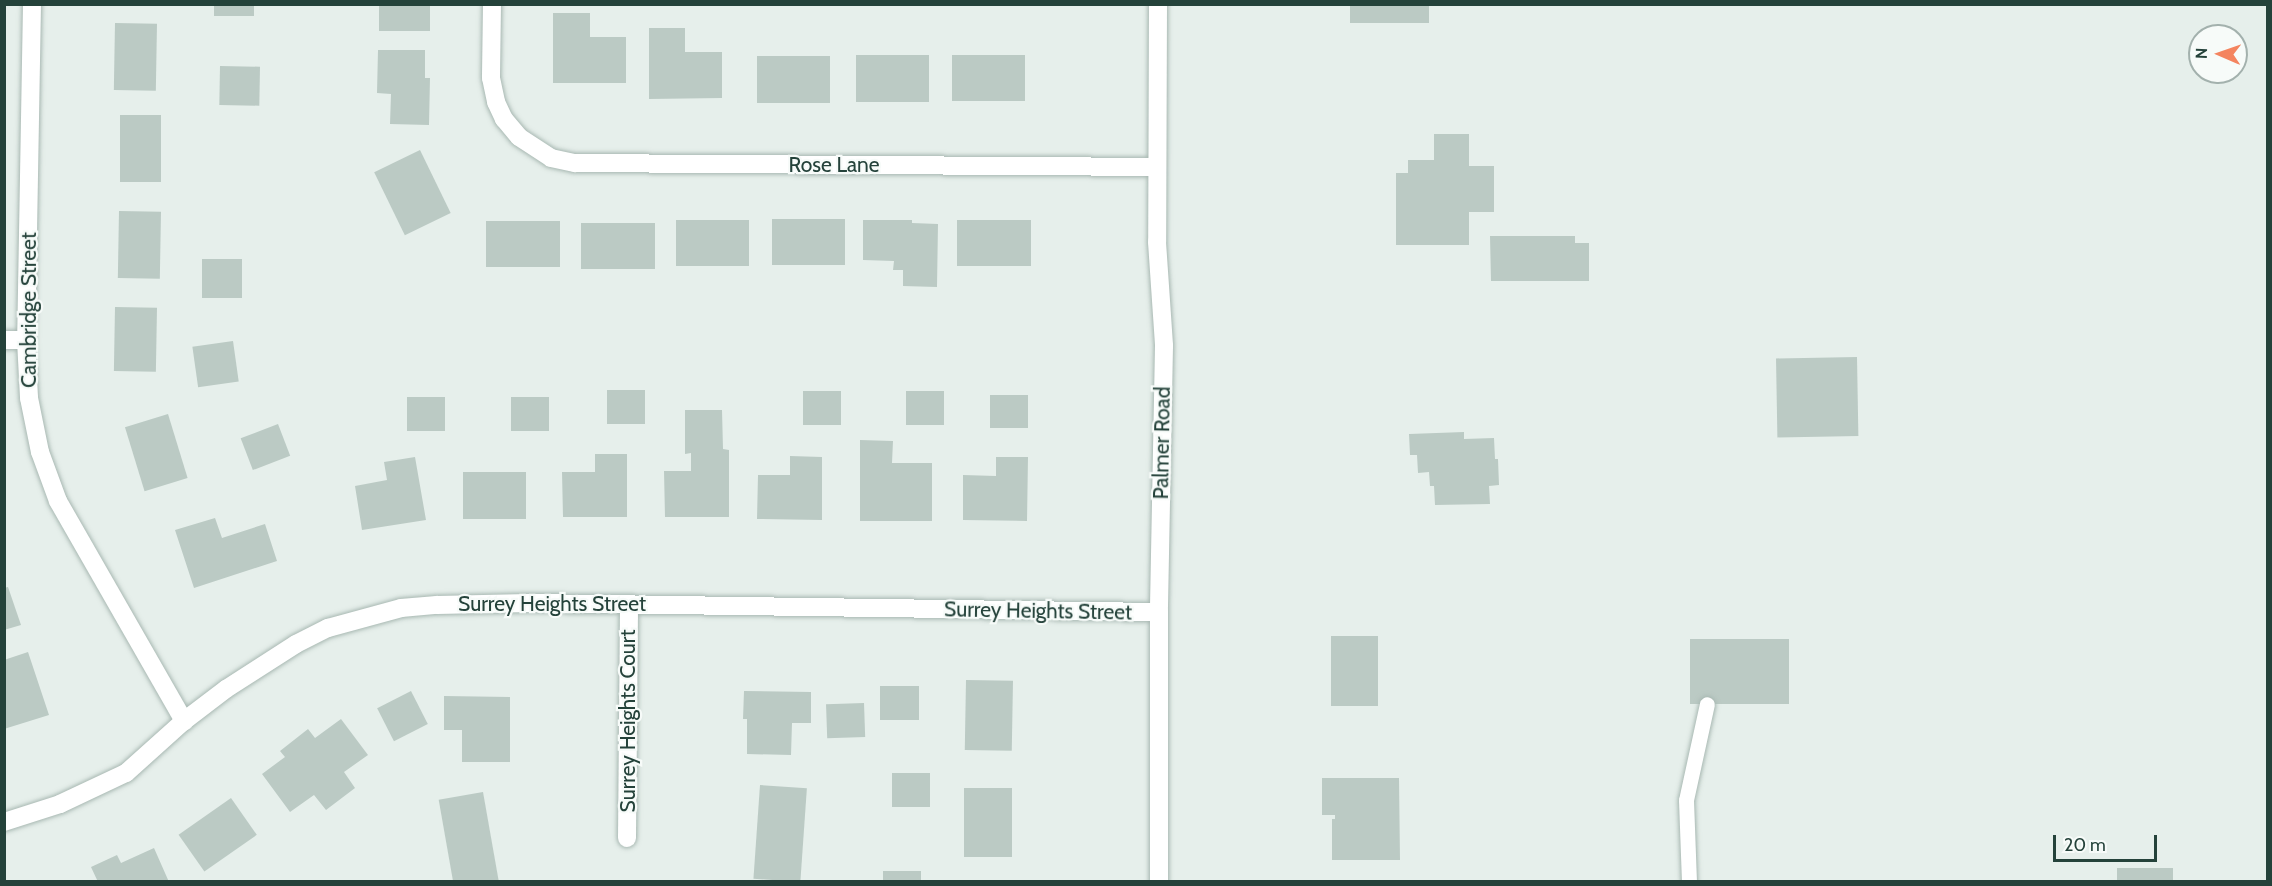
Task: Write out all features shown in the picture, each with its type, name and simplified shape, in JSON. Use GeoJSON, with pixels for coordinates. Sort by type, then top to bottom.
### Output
{"type":"FeatureCollection","features":[{"type":"Feature","properties":{"kind":"street","name":"Cambridge Street"},"geometry":{"type":"LineString","coordinates":[[32,4],[26,340],[29,398],[40,452],[58,501],[184,722]]}},
{"type":"Feature","properties":{"kind":"street","name":"Rose Lane"},"geometry":{"type":"LineString","coordinates":[[492,4],[491,78],[504,119],[519,137],[534,149],[551,158],[575,163],[1157,167]]}},
{"type":"Feature","properties":{"kind":"street","name":"Palmer Road"},"geometry":{"type":"LineString","coordinates":[[1158,4],[1156,242],[1164,346],[1159,612],[1159,882]]}},
{"type":"Feature","properties":{"kind":"street"},"geometry":{"type":"LineString","coordinates":[[4,340],[26,340]]}},
{"type":"Feature","properties":{"kind":"street","name":"Surrey Heights Street"},"geometry":{"type":"LineString","coordinates":[[4,822],[60,804],[126,773],[226,689],[296,644],[328,628],[401,608],[437,604],[629,604],[1159,612]]}},
{"type":"Feature","properties":{"kind":"street","name":"Surrey Heights Court"},"geometry":{"type":"LineString","coordinates":[[627,837],[629,604]]}},
{"type":"Feature","properties":{"kind":"lane"},"geometry":{"type":"LineString","coordinates":[[1689,882],[1686,800],[1707,704]]}},
{"type":"Feature","properties":{"kind":"building"},"geometry":{"type":"Polygon","coordinates":[[[379,4],[430,4],[430,31],[379,31],[379,4]]]}},
{"type":"Feature","properties":{"kind":"building"},"geometry":{"type":"Polygon","coordinates":[[[1350,4],[1429,4],[1429,23],[1350,23],[1350,4]]]}},
{"type":"Feature","properties":{"kind":"building"},"geometry":{"type":"Polygon","coordinates":[[[214,5],[254,5],[254,16],[214,16],[214,5]]]}},
{"type":"Feature","properties":{"kind":"building"},"geometry":{"type":"Polygon","coordinates":[[[553,13],[590,13],[590,37],[626,37],[626,83],[553,83],[553,13]]]}},
{"type":"Feature","properties":{"kind":"building"},"geometry":{"type":"Polygon","coordinates":[[[115,23],[157,24],[156,91],[114,90],[115,23]]]}},
{"type":"Feature","properties":{"kind":"building"},"geometry":{"type":"Polygon","coordinates":[[[649,28],[685,28],[685,52],[722,52],[722,98],[649,99],[649,28]]]}},
{"type":"Feature","properties":{"kind":"building"},"geometry":{"type":"Polygon","coordinates":[[[378,50],[425,50],[425,78],[430,78],[429,125],[390,124],[391,94],[377,93],[378,50]]]}},
{"type":"Feature","properties":{"kind":"building"},"geometry":{"type":"Polygon","coordinates":[[[856,55],[929,55],[929,102],[856,102],[856,55]]]}},
{"type":"Feature","properties":{"kind":"building"},"geometry":{"type":"Polygon","coordinates":[[[952,55],[1025,55],[1025,101],[952,101],[952,55]]]}},
{"type":"Feature","properties":{"kind":"building"},"geometry":{"type":"Polygon","coordinates":[[[757,56],[830,56],[830,103],[757,103],[757,56]]]}},
{"type":"Feature","properties":{"kind":"building"},"geometry":{"type":"Polygon","coordinates":[[[220,66],[260,67],[259,106],[219,105],[220,66]]]}},
{"type":"Feature","properties":{"kind":"building"},"geometry":{"type":"Polygon","coordinates":[[[120,115],[161,115],[161,182],[120,182],[120,115]]]}},
{"type":"Feature","properties":{"kind":"building"},"geometry":{"type":"Polygon","coordinates":[[[1434,134],[1469,134],[1469,166],[1494,166],[1494,212],[1469,212],[1469,245],[1396,245],[1396,173],[1408,173],[1408,160],[1434,160],[1434,134]]]}},
{"type":"Feature","properties":{"kind":"building"},"geometry":{"type":"Polygon","coordinates":[[[420,150],[451,213],[405,235],[374,172],[420,150]]]}},
{"type":"Feature","properties":{"kind":"building"},"geometry":{"type":"Polygon","coordinates":[[[119,211],[161,212],[160,279],[118,278],[119,211]]]}},
{"type":"Feature","properties":{"kind":"building"},"geometry":{"type":"Polygon","coordinates":[[[772,219],[845,219],[845,265],[772,265],[772,219]]]}},
{"type":"Feature","properties":{"kind":"building"},"geometry":{"type":"Polygon","coordinates":[[[676,220],[749,220],[749,266],[676,266],[676,220]]]}},
{"type":"Feature","properties":{"kind":"building"},"geometry":{"type":"Polygon","coordinates":[[[863,220],[912,220],[912,223],[938,224],[937,287],[903,286],[903,270],[893,270],[894,261],[863,260],[863,220]]]}},
{"type":"Feature","properties":{"kind":"building"},"geometry":{"type":"Polygon","coordinates":[[[957,220],[1031,220],[1031,266],[957,266],[957,220]]]}},
{"type":"Feature","properties":{"kind":"building"},"geometry":{"type":"Polygon","coordinates":[[[486,221],[560,221],[560,267],[486,267],[486,221]]]}},
{"type":"Feature","properties":{"kind":"building"},"geometry":{"type":"Polygon","coordinates":[[[581,223],[655,223],[655,269],[581,269],[581,223]]]}},
{"type":"Feature","properties":{"kind":"building"},"geometry":{"type":"Polygon","coordinates":[[[1490,236],[1575,236],[1575,243],[1589,243],[1589,281],[1491,281],[1490,236]]]}},
{"type":"Feature","properties":{"kind":"building"},"geometry":{"type":"Polygon","coordinates":[[[202,259],[242,259],[242,298],[202,298],[202,259]]]}},
{"type":"Feature","properties":{"kind":"building"},"geometry":{"type":"Polygon","coordinates":[[[115,307],[157,308],[156,372],[114,371],[115,307]]]}},
{"type":"Feature","properties":{"kind":"building"},"geometry":{"type":"Polygon","coordinates":[[[233,341],[239,382],[198,387],[192,347],[233,341]]]}},
{"type":"Feature","properties":{"kind":"building"},"geometry":{"type":"Polygon","coordinates":[[[1857,357],[1858,436],[1777,437],[1776,358],[1857,357]]]}},
{"type":"Feature","properties":{"kind":"building"},"geometry":{"type":"Polygon","coordinates":[[[607,390],[645,390],[645,424],[607,424],[607,390]]]}},
{"type":"Feature","properties":{"kind":"building"},"geometry":{"type":"Polygon","coordinates":[[[803,391],[841,391],[841,425],[803,425],[803,391]]]}},
{"type":"Feature","properties":{"kind":"building"},"geometry":{"type":"Polygon","coordinates":[[[906,391],[944,391],[944,425],[906,425],[906,391]]]}},
{"type":"Feature","properties":{"kind":"building"},"geometry":{"type":"Polygon","coordinates":[[[990,395],[1028,395],[1028,428],[990,428],[990,395]]]}},
{"type":"Feature","properties":{"kind":"building"},"geometry":{"type":"Polygon","coordinates":[[[407,397],[445,397],[445,431],[407,431],[407,397]]]}},
{"type":"Feature","properties":{"kind":"building"},"geometry":{"type":"Polygon","coordinates":[[[511,397],[549,397],[549,431],[511,431],[511,397]]]}},
{"type":"Feature","properties":{"kind":"building"},"geometry":{"type":"Polygon","coordinates":[[[685,410],[722,410],[723,449],[729,450],[729,517],[665,517],[664,471],[691,471],[691,453],[685,454],[685,410]]]}},
{"type":"Feature","properties":{"kind":"building"},"geometry":{"type":"Polygon","coordinates":[[[168,414],[188,478],[145,491],[125,427],[168,414]]]}},
{"type":"Feature","properties":{"kind":"building"},"geometry":{"type":"Polygon","coordinates":[[[278,424],[290,456],[253,470],[241,438],[278,424]]]}},
{"type":"Feature","properties":{"kind":"building"},"geometry":{"type":"Polygon","coordinates":[[[1464,432],[1464,439],[1494,438],[1499,485],[1489,486],[1490,504],[1435,505],[1434,486],[1430,486],[1429,472],[1418,473],[1417,455],[1410,455],[1409,434],[1464,432]]]}},
{"type":"Feature","properties":{"kind":"building"},"geometry":{"type":"Polygon","coordinates":[[[860,440],[893,441],[892,463],[932,463],[932,521],[860,521],[860,440]]]}},
{"type":"Feature","properties":{"kind":"building"},"geometry":{"type":"Polygon","coordinates":[[[595,454],[627,454],[627,517],[563,517],[562,472],[595,472],[595,454]]]}},
{"type":"Feature","properties":{"kind":"building"},"geometry":{"type":"Polygon","coordinates":[[[790,456],[822,457],[822,520],[757,519],[758,475],[790,475],[790,456]]]}},
{"type":"Feature","properties":{"kind":"building"},"geometry":{"type":"Polygon","coordinates":[[[415,457],[426,520],[362,530],[355,486],[387,480],[384,462],[415,457]]]}},
{"type":"Feature","properties":{"kind":"building"},"geometry":{"type":"Polygon","coordinates":[[[996,457],[1028,457],[1027,521],[963,520],[963,475],[996,476],[996,457]]]}},
{"type":"Feature","properties":{"kind":"building"},"geometry":{"type":"Polygon","coordinates":[[[463,472],[526,472],[526,519],[463,519],[463,472]]]}},
{"type":"Feature","properties":{"kind":"building"},"geometry":{"type":"Polygon","coordinates":[[[215,518],[222,538],[265,524],[277,561],[194,588],[175,530],[215,518]]]}},
{"type":"Feature","properties":{"kind":"building"},"geometry":{"type":"Polygon","coordinates":[[[8,587],[21,625],[4,630],[4,588],[8,587]]]}},
{"type":"Feature","properties":{"kind":"building"},"geometry":{"type":"Polygon","coordinates":[[[1331,636],[1378,636],[1378,706],[1331,706],[1331,636]]]}},
{"type":"Feature","properties":{"kind":"building"},"geometry":{"type":"Polygon","coordinates":[[[1690,639],[1789,639],[1789,704],[1690,704],[1690,639]]]}},
{"type":"Feature","properties":{"kind":"building"},"geometry":{"type":"Polygon","coordinates":[[[28,652],[49,715],[4,729],[4,660],[28,652]]]}},
{"type":"Feature","properties":{"kind":"building"},"geometry":{"type":"Polygon","coordinates":[[[966,680],[1013,681],[1012,751],[965,750],[966,680]]]}},
{"type":"Feature","properties":{"kind":"building"},"geometry":{"type":"Polygon","coordinates":[[[880,686],[919,686],[919,720],[880,720],[880,686]]]}},
{"type":"Feature","properties":{"kind":"building"},"geometry":{"type":"Polygon","coordinates":[[[411,691],[428,724],[394,741],[377,708],[411,691]]]}},
{"type":"Feature","properties":{"kind":"building"},"geometry":{"type":"Polygon","coordinates":[[[744,691],[811,692],[811,723],[792,723],[791,755],[747,754],[747,719],[743,719],[744,691]]]}},
{"type":"Feature","properties":{"kind":"building"},"geometry":{"type":"Polygon","coordinates":[[[444,696],[510,697],[510,762],[462,762],[462,730],[444,730],[444,696]]]}},
{"type":"Feature","properties":{"kind":"building"},"geometry":{"type":"Polygon","coordinates":[[[864,703],[865,737],[827,738],[826,704],[864,703]]]}},
{"type":"Feature","properties":{"kind":"building"},"geometry":{"type":"Polygon","coordinates":[[[341,719],[368,755],[344,772],[355,788],[326,810],[314,795],[290,812],[262,774],[285,757],[280,751],[308,729],[315,738],[341,719]]]}},
{"type":"Feature","properties":{"kind":"building"},"geometry":{"type":"Polygon","coordinates":[[[892,773],[930,773],[930,807],[892,807],[892,773]]]}},
{"type":"Feature","properties":{"kind":"building"},"geometry":{"type":"Polygon","coordinates":[[[1322,778],[1399,778],[1400,860],[1332,860],[1332,819],[1335,819],[1335,815],[1322,815],[1322,778]]]}},
{"type":"Feature","properties":{"kind":"building"},"geometry":{"type":"Polygon","coordinates":[[[760,785],[807,788],[800,882],[753,879],[760,785]]]}},
{"type":"Feature","properties":{"kind":"building"},"geometry":{"type":"Polygon","coordinates":[[[964,788],[1012,788],[1012,857],[964,857],[964,788]]]}},
{"type":"Feature","properties":{"kind":"building"},"geometry":{"type":"Polygon","coordinates":[[[483,792],[499,882],[453,882],[439,800],[483,792]]]}},
{"type":"Feature","properties":{"kind":"building"},"geometry":{"type":"Polygon","coordinates":[[[231,798],[257,835],[204,872],[179,835],[231,798]]]}},
{"type":"Feature","properties":{"kind":"building"},"geometry":{"type":"Polygon","coordinates":[[[154,848],[169,882],[98,882],[91,867],[117,855],[121,863],[154,848]]]}},
{"type":"Feature","properties":{"kind":"building"},"geometry":{"type":"Polygon","coordinates":[[[2117,868],[2173,868],[2173,882],[2117,882],[2117,868]]]}},
{"type":"Feature","properties":{"kind":"building"},"geometry":{"type":"Polygon","coordinates":[[[883,871],[921,871],[921,882],[883,882],[883,871]]]}}]}
